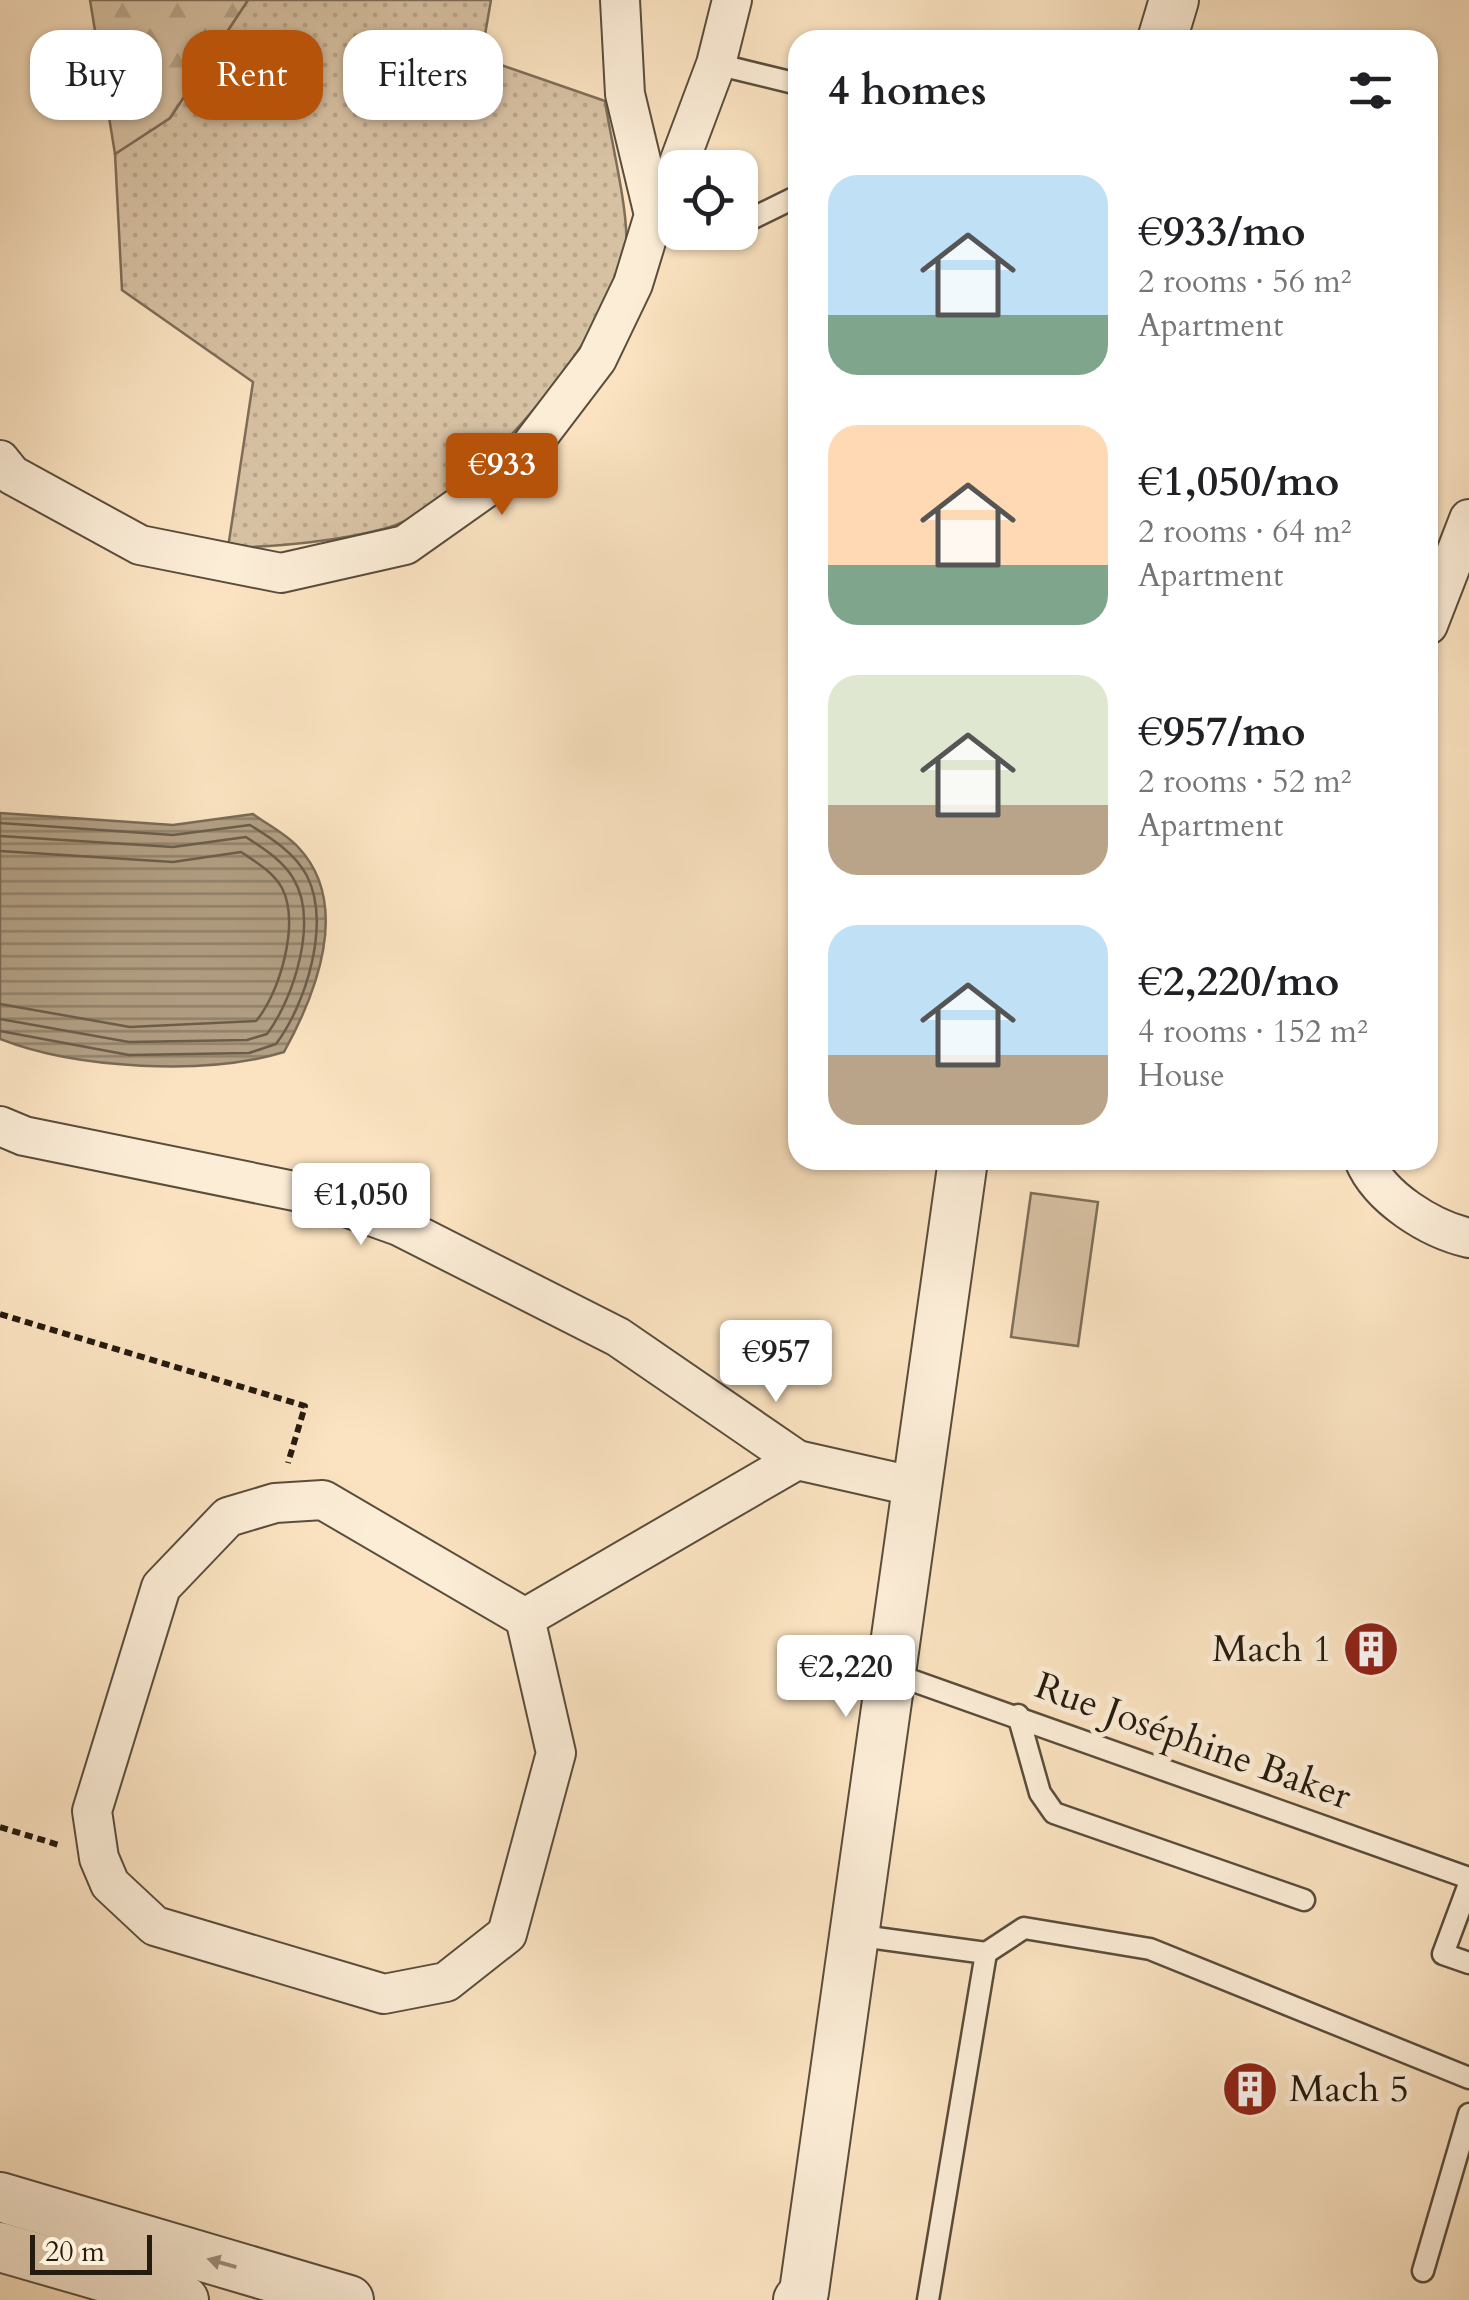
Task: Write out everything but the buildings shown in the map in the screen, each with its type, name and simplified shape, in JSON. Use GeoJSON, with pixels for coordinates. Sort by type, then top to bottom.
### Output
{"type":"FeatureCollection","features":[{"type":"Feature","properties":{"kind":"street"},"geometry":{"type":"LineString","coordinates":[[620,0],[626,94],[658,196]]}},
{"type":"Feature","properties":{"kind":"street"},"geometry":{"type":"LineString","coordinates":[[684,150],[716,64],[732,0]]}},
{"type":"Feature","properties":{"kind":"street"},"geometry":{"type":"LineString","coordinates":[[1165,30],[1174,0]]}},
{"type":"Feature","properties":{"kind":"street"},"geometry":{"type":"LineString","coordinates":[[0,460],[12,475],[140,545],[281,573],[404,545],[514,468],[597,359],[658,228]]}},
{"type":"Feature","properties":{"kind":"street"},"geometry":{"type":"LineString","coordinates":[[1438,599],[1469,519]]}},
{"type":"Feature","properties":{"kind":"street"},"geometry":{"type":"LineString","coordinates":[[0,1126],[24,1136],[308,1194],[399,1226],[618,1337],[797,1460],[917,1487]]}},
{"type":"Feature","properties":{"kind":"street"},"geometry":{"type":"LineString","coordinates":[[803,2297],[963,1170]]}},
{"type":"Feature","properties":{"kind":"street"},"geometry":{"type":"LineString","coordinates":[[1372,1170],[1399,1202],[1440,1231],[1469,1238]]}},
{"type":"Feature","properties":{"kind":"street"},"geometry":{"type":"LineString","coordinates":[[525,1618],[797,1460]]}},
{"type":"Feature","properties":{"kind":"street"},"geometry":{"type":"LineString","coordinates":[[324,1500],[525,1618],[556,1752],[507,1934],[446,1982],[384,1994],[155,1926],[110,1884],[98,1858],[92,1811],[160,1587],[228,1517],[275,1503],[324,1500]]}},
{"type":"Feature","properties":{"kind":"street"},"geometry":{"type":"LineString","coordinates":[[0,2197],[349,2300]]}},
{"type":"Feature","properties":{"kind":"street"},"geometry":{"type":"LineString","coordinates":[[0,2247],[184,2300]]}},
{"type":"Feature","properties":{"kind":"lane"},"geometry":{"type":"LineString","coordinates":[[716,64],[788,82]]}},
{"type":"Feature","properties":{"kind":"lane"},"geometry":{"type":"LineString","coordinates":[[758,216],[788,201]]}},
{"type":"Feature","properties":{"kind":"lane","name":"Rue Joséphine Baker"},"geometry":{"type":"LineString","coordinates":[[891,1673],[1018,1715],[1469,1881]]}},
{"type":"Feature","properties":{"kind":"lane"},"geometry":{"type":"LineString","coordinates":[[1018,1715],[1040,1793],[1054,1813],[1304,1900]]}},
{"type":"Feature","properties":{"kind":"lane"},"geometry":{"type":"LineString","coordinates":[[1469,1881],[1444,1954],[1469,1964]]}},
{"type":"Feature","properties":{"kind":"lane"},"geometry":{"type":"LineString","coordinates":[[854,1935],[986,1953],[1024,1928],[1150,1949],[1469,2078]]}},
{"type":"Feature","properties":{"kind":"lane"},"geometry":{"type":"LineString","coordinates":[[928,2300],[986,1953]]}},
{"type":"Feature","properties":{"kind":"lane"},"geometry":{"type":"LineString","coordinates":[[1423,2271],[1469,2114]]}},
{"type":"Feature","properties":{"kind":"path"},"geometry":{"type":"LineString","coordinates":[[0,1314],[306,1406],[275,1503]]}},
{"type":"Feature","properties":{"kind":"path"},"geometry":{"type":"LineString","coordinates":[[0,1827],[98,1858]]}},
{"type":"Feature","properties":{"kind":"green space"},"geometry":{"type":"Polygon","coordinates":[[[90,0],[248,0],[228,30],[182,30],[182,100],[170,118],[115,154],[109,120],[162,120],[162,30],[95,30],[90,0]]]}},
{"type":"Feature","properties":{"kind":"green space"},"geometry":{"type":"Polygon","coordinates":[[[248,0],[491,0],[486,30],[343,30],[343,120],[503,120],[503,66],[605,101],[626,230],[617,280],[568,365],[496,450],[458,486],[420,512],[387,528],[308,543],[228,548],[253,382],[122,290],[115,154],[170,118],[182,100],[182,120],[323,120],[323,30],[228,30],[248,0]]]}},
{"type":"Feature","properties":{"kind":"green space"},"geometry":{"type":"Polygon","coordinates":[[[1031,1193],[1098,1202],[1078,1346],[1011,1337],[1031,1193]]]}},
{"type":"Feature","properties":{"kind":"water"},"geometry":{"type":"Polygon","coordinates":[[[0,813],[173,825],[253,814],[288,838],[314,870],[323,895],[326,922],[317,977],[284,1052],[217,1064],[141,1066],[65,1057],[0,1039],[0,813]]]}},
{"type":"Feature","properties":{"kind":"place","name":"Mach 1"},"geometry":{"type":"Point","coordinates":[1371,1649]}},
{"type":"Feature","properties":{"kind":"place","name":"Mach 5"},"geometry":{"type":"Point","coordinates":[1250,2089]}}]}
